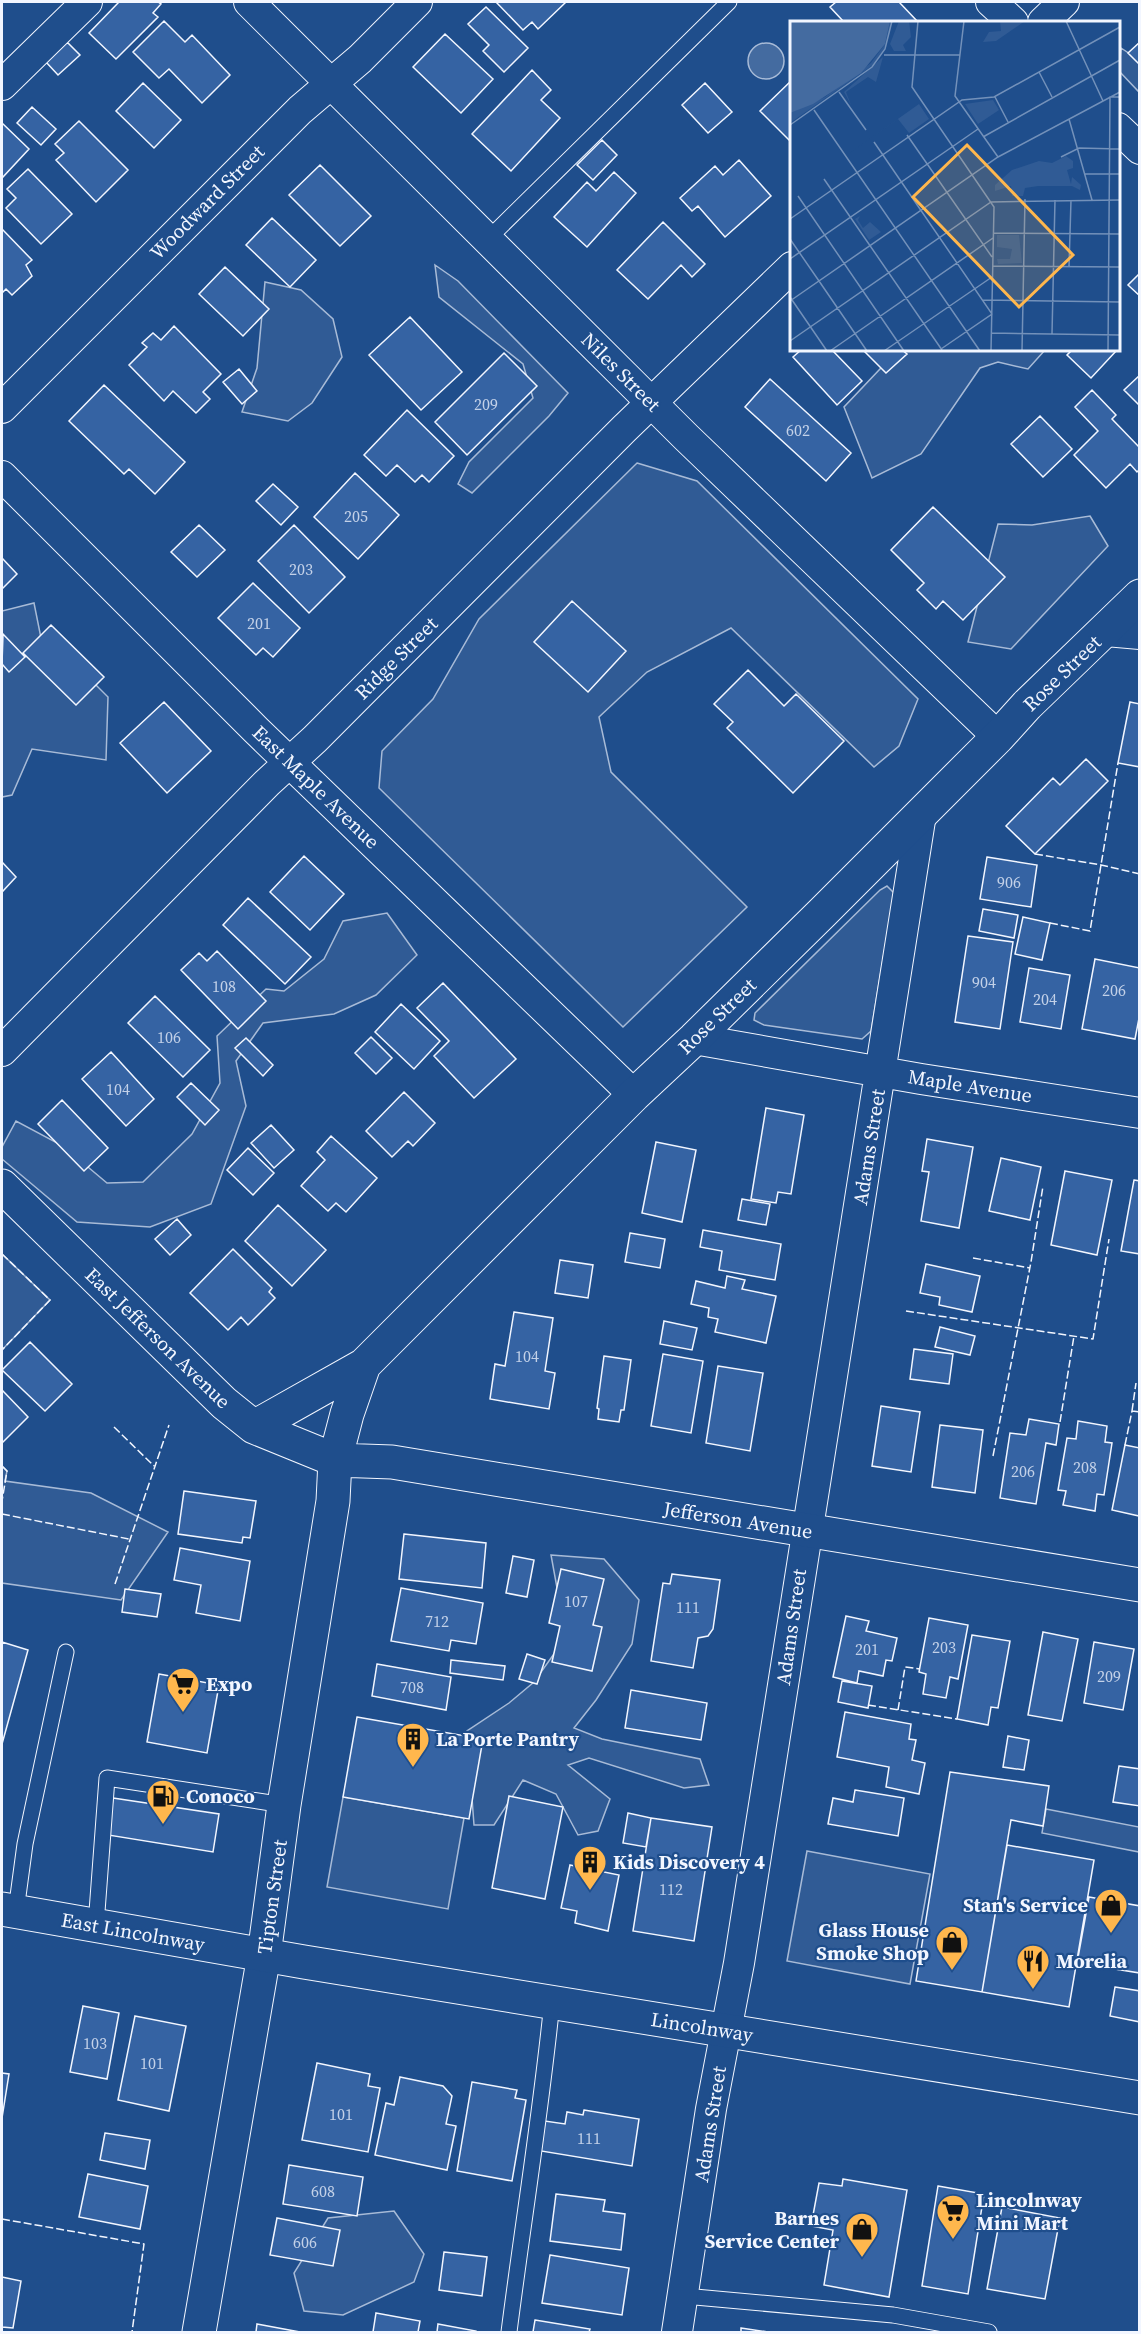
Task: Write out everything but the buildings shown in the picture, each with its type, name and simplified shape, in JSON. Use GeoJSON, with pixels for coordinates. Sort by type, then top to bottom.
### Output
{"type":"FeatureCollection","features":[{"type":"Feature","properties":{"kind":"street"},"geometry":{"type":"LineString","coordinates":[[2,85],[87,2]]}},
{"type":"Feature","properties":{"kind":"street","name":"Niles Street"},"geometry":{"type":"LineString","coordinates":[[249,2],[652,403],[998,737]]}},
{"type":"Feature","properties":{"kind":"street","name":"Woodward Street"},"geometry":{"type":"LineString","coordinates":[[2,408],[300,110],[360,59],[417,2]]}},
{"type":"Feature","properties":{"kind":"street"},"geometry":{"type":"LineString","coordinates":[[991,2],[1011,21]]}},
{"type":"Feature","properties":{"kind":"street"},"geometry":{"type":"LineString","coordinates":[[1044,21],[1064,2]]}},
{"type":"Feature","properties":{"kind":"street"},"geometry":{"type":"LineString","coordinates":[[1120,129],[1140,149]]}},
{"type":"Feature","properties":{"kind":"street","name":"Ridge Street"},"geometry":{"type":"LineString","coordinates":[[2,1051],[290,762],[790,269]]}},
{"type":"Feature","properties":{"kind":"street","name":"East Maple Avenue"},"geometry":{"type":"LineString","coordinates":[[2,476],[290,762],[634,1095]]}},
{"type":"Feature","properties":{"kind":"street","name":"Rose Street"},"geometry":{"type":"LineString","coordinates":[[335,1460],[347,1414],[364,1365],[634,1095],[694,1039],[921,814],[1027,705],[1140,596]]}},
{"type":"Feature","properties":{"kind":"street"},"geometry":{"type":"LineString","coordinates":[[1106,631],[1140,634]]}},
{"type":"Feature","properties":{"kind":"street","name":"Adams Street"},"geometry":{"type":"LineString","coordinates":[[677,2332],[711,2109],[759,1836],[806,1530],[882,1071],[921,814]]}},
{"type":"Feature","properties":{"kind":"street","name":"Maple Avenue"},"geometry":{"type":"LineString","coordinates":[[694,1039],[1140,1113]]}},
{"type":"Feature","properties":{"kind":"street","name":"East Jefferson Avenue"},"geometry":{"type":"LineString","coordinates":[[2,1186],[224,1403],[254,1427],[335,1460]]}},
{"type":"Feature","properties":{"kind":"street"},"geometry":{"type":"LineString","coordinates":[[254,1427],[364,1365]]}},
{"type":"Feature","properties":{"kind":"street","name":"Jefferson Avenue"},"geometry":{"type":"LineString","coordinates":[[335,1460],[392,1462],[1140,1585]]}},
{"type":"Feature","properties":{"kind":"street","name":"Tipton Street"},"geometry":{"type":"LineString","coordinates":[[199,2332],[264,1955],[333,1501],[335,1460]]}},
{"type":"Feature","properties":{"kind":"street","name":"East Lincolnway"},"geometry":{"type":"LineString","coordinates":[[9,1910],[264,1955]]}},
{"type":"Feature","properties":{"kind":"street","name":"Lincolnway"},"geometry":{"type":"LineString","coordinates":[[264,1955],[1140,2098]]}},
{"type":"Feature","properties":{"kind":"lane"},"geometry":{"type":"LineString","coordinates":[[488,239],[729,2]]}},
{"type":"Feature","properties":{"kind":"lane"},"geometry":{"type":"LineString","coordinates":[[9,1910],[66,1652]]}},
{"type":"Feature","properties":{"kind":"lane"},"geometry":{"type":"LineString","coordinates":[[96,1925],[107,1778],[285,1805]]}},
{"type":"Feature","properties":{"kind":"lane"},"geometry":{"type":"LineString","coordinates":[[509,2332],[546,2069],[552,2002]]}},
{"type":"Feature","properties":{"kind":"lane"},"geometry":{"type":"LineString","coordinates":[[684,2296],[893,2315],[989,2332]]}},
{"type":"Feature","properties":{"kind":"shaded area"},"geometry":{"type":"Polygon","coordinates":[[[766,43],[779,48],[784,61],[779,74],[766,79],[753,74],[748,61],[753,48],[766,43]]]}},
{"type":"Feature","properties":{"kind":"shaded area"},"geometry":{"type":"Polygon","coordinates":[[[1121,48],[1139,60],[1139,92],[1120,72],[1121,48]]]}},
{"type":"Feature","properties":{"kind":"shaded area"},"geometry":{"type":"Polygon","coordinates":[[[435,265],[458,281],[568,393],[549,416],[472,493],[458,484],[469,462],[533,398],[523,364],[439,297],[435,265]]]}},
{"type":"Feature","properties":{"kind":"shaded area"},"geometry":{"type":"Polygon","coordinates":[[[265,282],[301,290],[333,319],[342,357],[312,403],[288,421],[242,412],[257,368],[265,282]]]}},
{"type":"Feature","properties":{"kind":"shaded area"},"geometry":{"type":"Polygon","coordinates":[[[897,351],[1044,351],[1028,369],[998,362],[980,368],[921,454],[872,478],[844,407],[897,351]]]}},
{"type":"Feature","properties":{"kind":"shaded area"},"geometry":{"type":"Polygon","coordinates":[[[637,463],[697,481],[918,699],[899,746],[874,767],[731,628],[647,672],[599,717],[611,772],[747,907],[623,1027],[379,788],[382,751],[433,699],[479,619],[637,463]]]}},
{"type":"Feature","properties":{"kind":"shaded area"},"geometry":{"type":"Polygon","coordinates":[[[1090,516],[1108,546],[1011,649],[968,642],[998,524],[1032,525],[1090,516]]]}},
{"type":"Feature","properties":{"kind":"shaded area"},"geometry":{"type":"Polygon","coordinates":[[[34,603],[43,648],[83,672],[108,697],[106,760],[32,749],[12,795],[2,797],[2,611],[34,603]]]}},
{"type":"Feature","properties":{"kind":"shaded area"},"geometry":{"type":"Polygon","coordinates":[[[887,886],[894,893],[871,1031],[862,1039],[764,1025],[754,1020],[755,1013],[880,890],[887,886]]]}},
{"type":"Feature","properties":{"kind":"shaded area"},"geometry":{"type":"Polygon","coordinates":[[[387,913],[417,955],[376,995],[334,1014],[263,1023],[236,1061],[246,1106],[211,1204],[150,1227],[77,1222],[2,1159],[2,1147],[16,1121],[63,1146],[107,1183],[143,1182],[192,1134],[220,1083],[217,1036],[266,989],[284,991],[324,959],[343,921],[387,913]]]}},
{"type":"Feature","properties":{"kind":"shaded area"},"geometry":{"type":"Polygon","coordinates":[[[2,1254],[50,1300],[2,1350],[2,1254]]]}},
{"type":"Feature","properties":{"kind":"shaded area"},"geometry":{"type":"Polygon","coordinates":[[[2,1466],[7,1471],[5,1481],[91,1493],[168,1532],[121,1600],[2,1583],[2,1466]]]}},
{"type":"Feature","properties":{"kind":"shaded area"},"geometry":{"type":"Polygon","coordinates":[[[551,1555],[604,1559],[639,1600],[632,1644],[596,1700],[574,1728],[602,1739],[700,1759],[709,1785],[684,1788],[589,1758],[568,1765],[610,1799],[598,1831],[578,1835],[556,1794],[523,1780],[494,1825],[474,1825],[467,1731],[509,1703],[534,1682],[566,1637],[551,1555]]]}},
{"type":"Feature","properties":{"kind":"shaded area"},"geometry":{"type":"Polygon","coordinates":[[[343,1797],[464,1818],[448,1909],[327,1887],[343,1797]]]}},
{"type":"Feature","properties":{"kind":"shaded area"},"geometry":{"type":"Polygon","coordinates":[[[1046,1809],[1139,1827],[1139,1852],[1042,1833],[1046,1809]]]}},
{"type":"Feature","properties":{"kind":"shaded area"},"geometry":{"type":"Polygon","coordinates":[[[807,1851],[930,1874],[910,1984],[787,1961],[807,1851]]]}},
{"type":"Feature","properties":{"kind":"shaded area"},"geometry":{"type":"Polygon","coordinates":[[[394,2211],[424,2254],[414,2282],[343,2315],[304,2311],[294,2273],[328,2218],[394,2211]]]}},
{"type":"Feature","properties":{"kind":"fence"},"geometry":{"type":"LineString","coordinates":[[1050,923],[1090,931],[1118,763]]}},
{"type":"Feature","properties":{"kind":"fence"},"geometry":{"type":"LineString","coordinates":[[1035,854],[1140,874]]}},
{"type":"Feature","properties":{"kind":"fence"},"geometry":{"type":"LineString","coordinates":[[993,1456],[1031,1262],[1043,1186]]}},
{"type":"Feature","properties":{"kind":"fence"},"geometry":{"type":"LineString","coordinates":[[906,1311],[1093,1339],[1109,1239]]}},
{"type":"Feature","properties":{"kind":"fence"},"geometry":{"type":"LineString","coordinates":[[2,1254],[50,1300],[2,1350]]}},
{"type":"Feature","properties":{"kind":"fence"},"geometry":{"type":"LineString","coordinates":[[973,1258],[1030,1268]]}},
{"type":"Feature","properties":{"kind":"fence"},"geometry":{"type":"LineString","coordinates":[[1060,1422],[1074,1336]]}},
{"type":"Feature","properties":{"kind":"fence"},"geometry":{"type":"LineString","coordinates":[[1132,1411],[1136,1383]]}},
{"type":"Feature","properties":{"kind":"fence"},"geometry":{"type":"LineString","coordinates":[[1125,1445],[1132,1411],[1140,1412]]}},
{"type":"Feature","properties":{"kind":"fence"},"geometry":{"type":"LineString","coordinates":[[115,1584],[169,1425]]}},
{"type":"Feature","properties":{"kind":"fence"},"geometry":{"type":"LineString","coordinates":[[114,1427],[154,1466]]}},
{"type":"Feature","properties":{"kind":"fence"},"geometry":{"type":"LineString","coordinates":[[2,1466],[7,1471],[2,1501]]}},
{"type":"Feature","properties":{"kind":"fence"},"geometry":{"type":"LineString","coordinates":[[2,1514],[129,1539]]}},
{"type":"Feature","properties":{"kind":"fence"},"geometry":{"type":"LineString","coordinates":[[898,1710],[905,1667],[920,1669]]}},
{"type":"Feature","properties":{"kind":"fence"},"geometry":{"type":"LineString","coordinates":[[868,1705],[957,1719]]}},
{"type":"Feature","properties":{"kind":"fence"},"geometry":{"type":"LineString","coordinates":[[2,2219],[144,2244],[132,2332]]}},
{"type":"Feature","properties":{"kind":"place","name":"Expo"},"geometry":{"type":"Point","coordinates":[183,1713]}},
{"type":"Feature","properties":{"kind":"place","name":"La Porte Pantry"},"geometry":{"type":"Point","coordinates":[413,1768]}},
{"type":"Feature","properties":{"kind":"place","name":"Conoco"},"geometry":{"type":"Point","coordinates":[163,1825]}},
{"type":"Feature","properties":{"kind":"place","name":"Kids Discovery 4"},"geometry":{"type":"Point","coordinates":[590,1891]}},
{"type":"Feature","properties":{"kind":"place","name":"Stan's Service"},"geometry":{"type":"Point","coordinates":[1111,1934]}},
{"type":"Feature","properties":{"kind":"place","name":"Glass House Smoke Shop"},"geometry":{"type":"Point","coordinates":[952,1971]}},
{"type":"Feature","properties":{"kind":"place","name":"Morelia"},"geometry":{"type":"Point","coordinates":[1033,1990]}},
{"type":"Feature","properties":{"kind":"place","name":"Lincolnway Mini Mart"},"geometry":{"type":"Point","coordinates":[953,2240]}},
{"type":"Feature","properties":{"kind":"place","name":"Barnes Service Center"},"geometry":{"type":"Point","coordinates":[862,2258]}}]}
